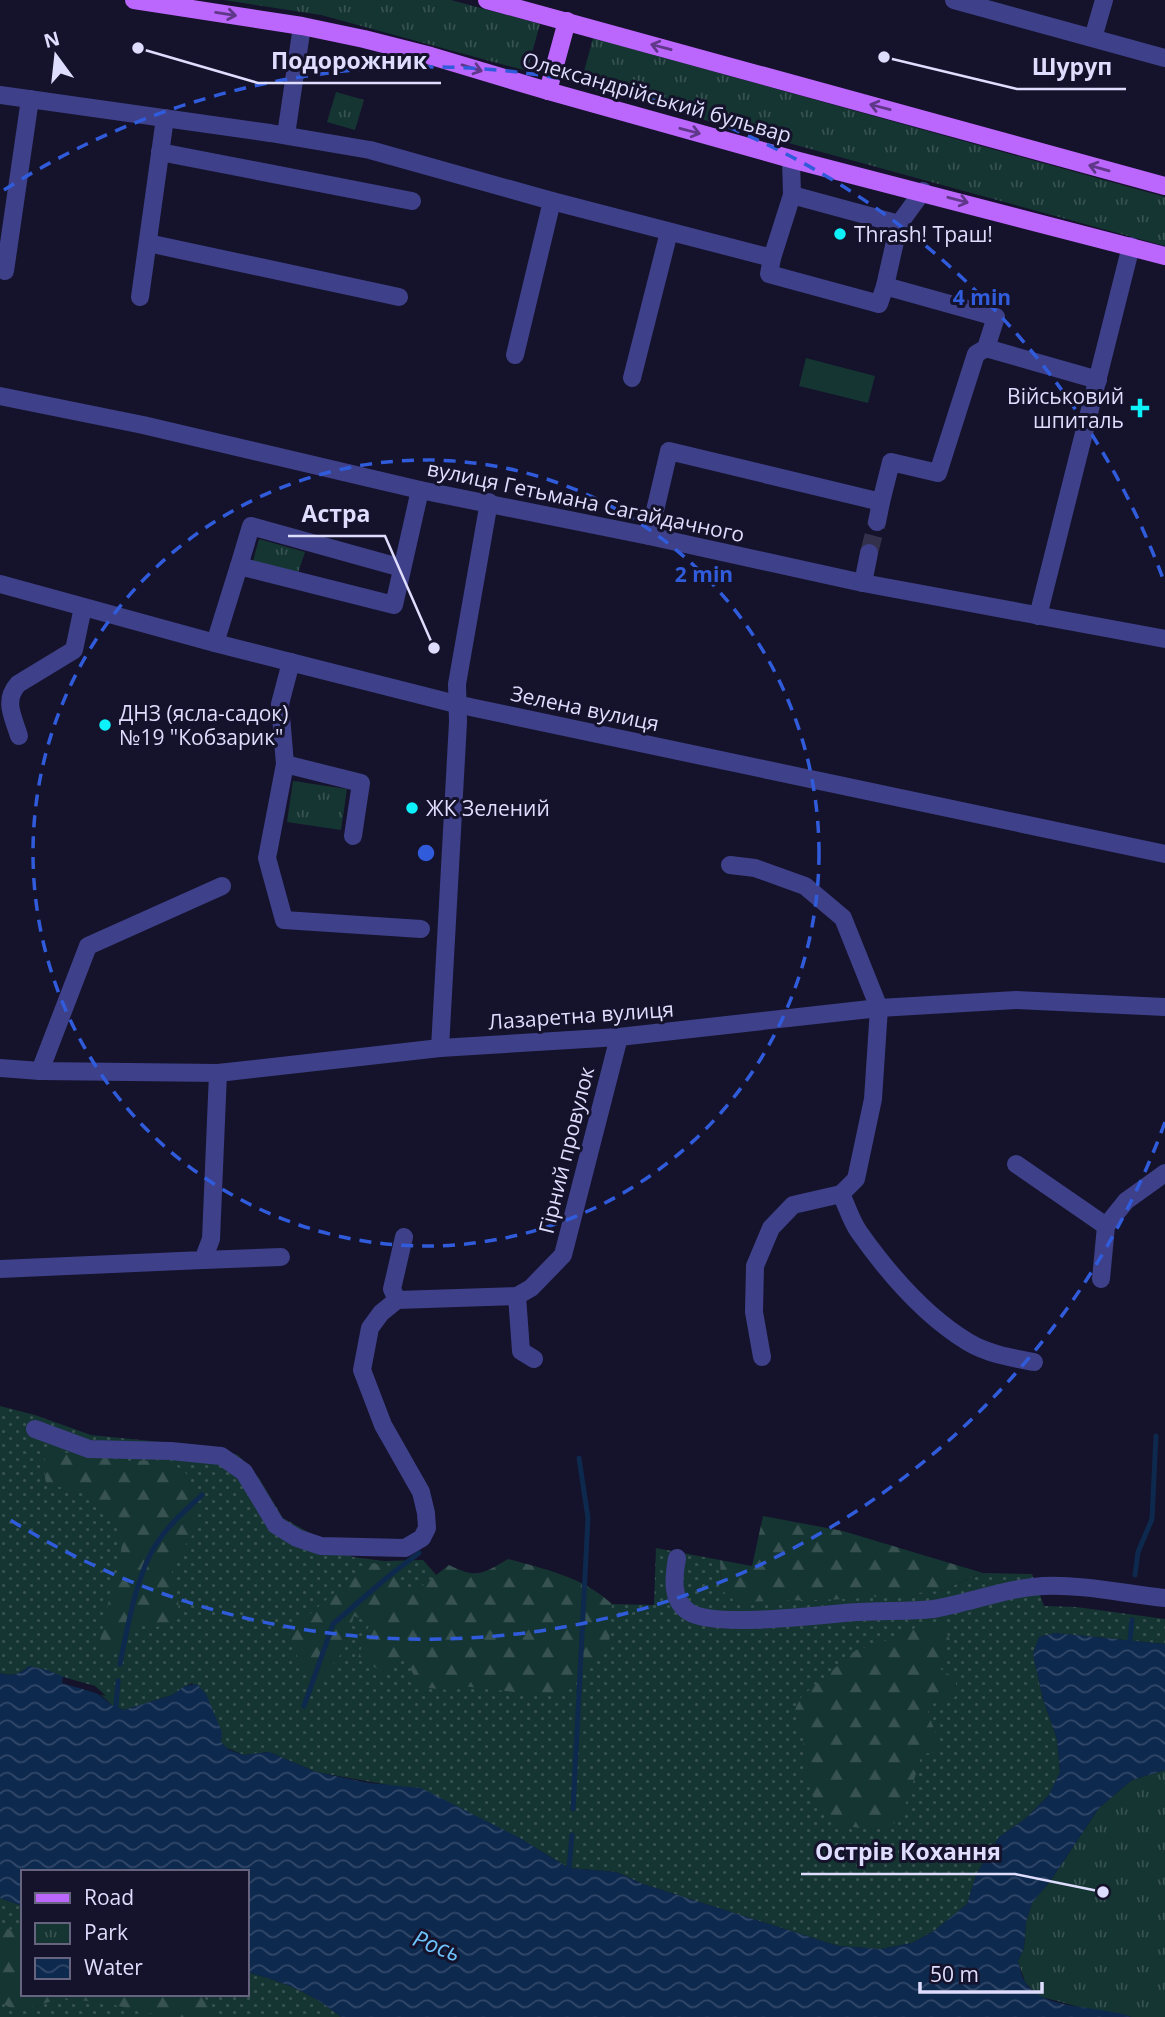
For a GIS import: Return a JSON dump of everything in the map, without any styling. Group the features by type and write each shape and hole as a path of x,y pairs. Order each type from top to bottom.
{"main road":[{"name":"Олександрійський бульвар","path":"134,0 302,26 430,56 792,159 1165,256"},
{"path":"487,0 1165,186"},
{"path":"548,91 567,21"}],"street":[{"path":"954,0 1165,58"},
{"path":"1093,38 1104,0"},
{"path":"286,135 302,26"},
{"path":"0,95 286,135 370,150 772,258"},
{"path":"5,271 30,99"},
{"path":"140,297 164,118"},
{"path":"160,152 412,201"},
{"path":"792,159 792,195 769,274 879,304 899,224 923,191"},
{"path":"792,195 899,224"},
{"path":"515,355 552,201"},
{"path":"632,377 669,232"},
{"path":"148,243 399,297"},
{"path":"1038,616 1132,246"},
{"path":"877,522 891,462 938,473 976,354 986,348 996,317 885,286"},
{"path":"986,348 1098,380"},
{"name":"вулиця Гетьмана Сагайдачного","path":"0,396 143,425 420,490 489,502 863,583 1165,639"},
{"path":"649,536 669,451 881,502"},
{"path":"239,566 394,605 420,490"},
{"path":"440,1048 458,722 457,684 489,502"},
{"path":"215,643 251,526 402,568"},
{"path":"863,583 869,553"},
{"name":"Зелена вулиця","path":"0,584 215,643 457,704 1165,854"},
{"path":"19,736 9,700 13,690 74,650 83,607"},
{"path":"291,662 280,704 285,764 267,858 285,920 421,929"},
{"path":"285,764 361,783 353,836"},
{"path":"730,865 755,868 806,886 843,918 879,1008 873,1099 856,1179 841,1194 793,1205 771,1228 755,1266 754,1312 762,1357"},
{"path":"40,1071 88,946 222,886"},
{"name":"Лазаретна вулиця","path":"0,1068 218,1073 440,1048 619,1037 879,1008 1016,1000 1165,1007"},
{"name":"Гірний провулок","path":"517,1296 531,1288 563,1255 619,1037"},
{"path":"202,1260 211,1239 218,1073"},
{"path":"1016,1164 1106,1226"},
{"path":"1101,1279 1106,1226 1126,1201 1165,1173"},
{"path":"841,1194 858,1230 893,1275 930,1313 969,1342 998,1355 1034,1362"},
{"path":"397,1300 392,1289 404,1237"},
{"path":"0,1269 281,1257"},
{"path":"35,1429 89,1449 171,1451 221,1456 244,1472 276,1525 297,1538 321,1546 405,1548 422,1538 427,1528 426,1513 421,1492 383,1425 362,1370 370,1328 381,1312 397,1300 517,1296 521,1351 534,1359"},
{"path":"677,1558 673,1583 678,1599 686,1610 698,1616 762,1619 860,1612 908,1612 1042,1586 1165,1598"}],"green space":[{"path":"224,0 451,0 540,24 527,71 321,15"},
{"path":"593,38 1165,197 1165,246 580,86"},
{"path":"336,92 364,100 355,130 327,122"},
{"path":"806,358 875,376 868,403 799,386"},
{"path":"259,539 305,552 298,573 253,561"},
{"path":"293,781 347,789 341,830 287,822"},
{"path":"0,1406 91,1435 210,1447 238,1455 259,1478 283,1518 353,1557 384,1561 423,1560 438,1577 612,1604 654,1605 656,1548 720,1560 721,1589 940,1591 983,1573 1032,1574 1044,1606 1076,1607 1165,1619 1165,1644 1055,1633 1039,1637 1033,1654 1043,1699 1057,1739 1060,1772 1049,1795 1025,1819 999,1837 976,1875 967,1904 934,1931 912,1943 881,1949 838,1946 643,1884 616,1872 569,1868 518,1837 388,1785 316,1772 269,1752 244,1755 224,1747 216,1719 192,1683 172,1695 124,1710 112,1705 100,1694 46,1670 29,1666 16,1674 0,1673"},
{"path":"52,1451 131,1461 168,1460 186,1473 194,1493 195,1532 181,1551 170,1577 178,1598 179,1618 164,1628 140,1623 117,1654 106,1655 99,1645 112,1586 120,1567 122,1539 111,1517 87,1491 46,1485 45,1455"},
{"path":"763,1516 843,1531 983,1573 940,1591 850,1599 738,1602 721,1589 720,1560 752,1566"},
{"path":"508,1559 576,1581 612,1604 609,1645 566,1689 548,1696 462,1686 449,1690 420,1687 405,1658 387,1674 358,1658 370,1622 354,1616 342,1653 320,1680 308,1674 288,1641 290,1631 369,1563 387,1566 409,1596 449,1565 466,1572 479,1573"},
{"path":"943,1625 950,1640 939,1668 956,1679 956,1696 943,1704 930,1703 928,1714 941,1745 937,1752 922,1754 908,1799 895,1823 872,1830 836,1824 818,1810 804,1774 803,1738 794,1712 801,1697 856,1650 920,1626"},
{"path":"1165,1770 1165,2017 1132,2017 1038,1996 1025,1982 1018,1961 1024,1948 1026,1922 1032,1903 1051,1880 1099,1808 1132,1780"},
{"path":"0,1898 21,1905 21,1996 248,1996 248,1972 297,1989 341,2017 0,2017"},
{"path":"0,1927 21,1932 21,1996 202,1996 209,2004 212,2017 166,2017 110,2004 64,1998 16,2011 0,2002"}],"water":[{"name":"Рось","path":"1055,1633 1165,1644 1165,1770 1132,1780 1099,1808 1051,1880 1032,1903 1026,1922 1024,1948 1018,1961 1025,1982 1034,1992 1046,1998 1132,2017 341,2017 297,1989 248,1972 248,1870 21,1870 21,1905 0,1898 0,1673 16,1674 29,1666 47,1670 89,1687 112,1705 124,1710 172,1695 185,1686 197,1684 206,1694 222,1732 221,1742 229,1750 244,1755 269,1752 316,1772 369,1783 421,1788 518,1837 569,1868 616,1872 643,1884 838,1946 881,1949 912,1943 934,1931 967,1904 976,1875 999,1837 1025,1819 1049,1795 1060,1772 1057,1739 1043,1699 1033,1654 1039,1637"}],"pier":[{"path":"63,1677 95,1686 106,1696 62,1683"}],"waterway":[{"path":"1135,1575 1138,1552 1152,1519 1156,1436"},
{"path":"573,1809 588,1518 579,1458"},
{"path":"120,1664 134,1601 150,1555 167,1530 202,1495"},
{"path":"304,1706 333,1624 419,1553"},
{"path":"1130,1640 1132,1620"},
{"path":"116,1706 118,1681"},
{"path":"569,1868 572,1835"}],"tunnel":[{"path":"869,553 877,522"}],"place":[{"name":"Подорожник","path":"138,48"},
{"name":"Шуруп","path":"884,57"},
{"name":"Thrash! Траш!","path":"840,234"},
{"name":"Військовий шпиталь","path":"1140,408"},
{"name":"Астра","path":"434,648"},
{"name":"ДНЗ (ясла-садок) №19 \"Кобзарик\"","path":"105,725"},
{"name":"ЖК Зелений","path":"412,808"},
{"name":"Острів Кохання","path":"1103,1892"}]}
